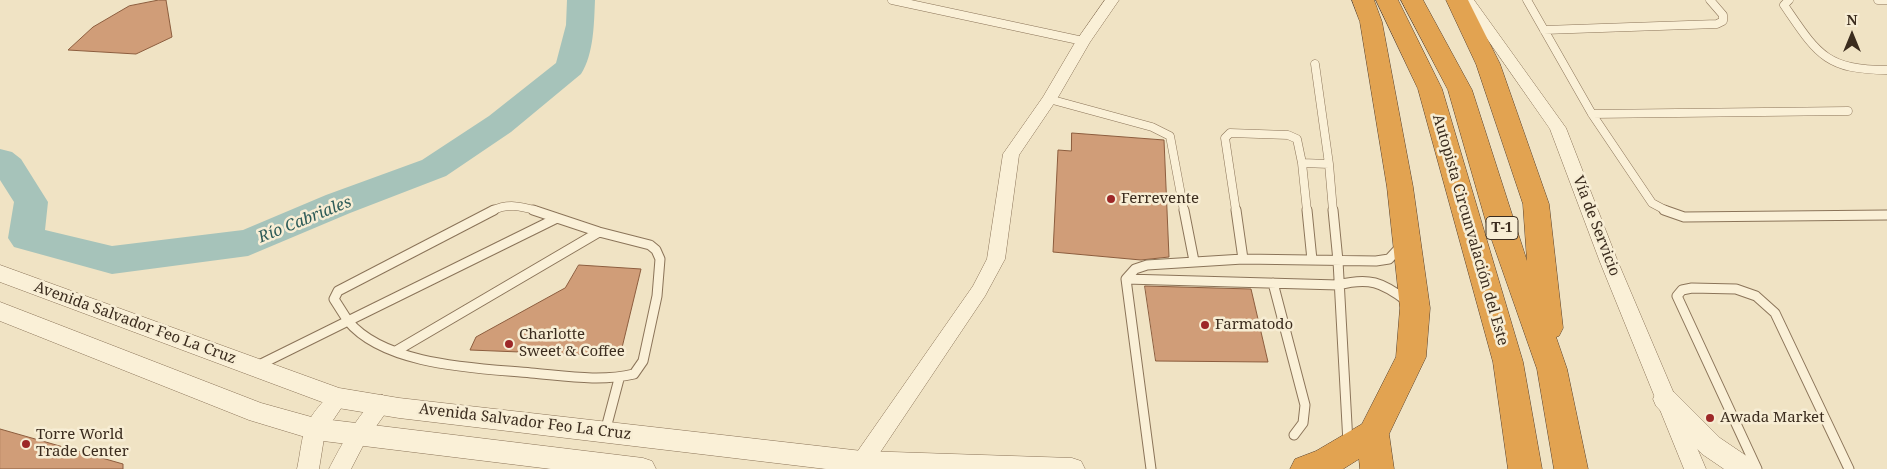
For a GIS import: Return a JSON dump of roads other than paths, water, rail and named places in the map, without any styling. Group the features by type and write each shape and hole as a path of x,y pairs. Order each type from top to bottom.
{"highway":[{"path":"1306,469 1328,461 1361,441 1411,358 1415,308 1407,239 1371,22 1363,0"},
{"name":"Autopista Circunvalación del Este","path":"1386,0 1430,89 1508,362 1524,464"},
{"name":"Autopista Circunvalación del Este","path":"1412,0 1460,90 1502,229 1552,369 1571,467"},
{"path":"1457,0 1488,64 1536,204 1552,369"},
{"path":"1361,441 1377,469"}],"street":[{"path":"862,462 979,291 996,259 1011,154 1049,99 1083,41 1112,0"},
{"name":"Vía de Servicio","path":"1467,0 1558,128 1609,262 1694,469"},
{"name":"Avenida Salvador Feo La Cruz","path":"0,273 338,398 862,462 1072,469"},
{"path":"0,310 258,413 315,429 358,436 644,469"},
{"path":"308,469 315,429 338,398"},
{"path":"1665,399 1711,446 1745,469"},
{"path":"340,469 358,436 382,404"}],"lane":[{"path":"892,0 1083,41"},
{"path":"1527,0 1592,114 1652,202 1668,212 1684,217 1887,215"},
{"path":"1544,30 1717,24 1723,21 1723,15 1710,0"},
{"path":"1789,0 1784,5 1813,47 1824,56 1854,68 1887,70"},
{"path":"1878,0 1887,0"},
{"path":"1315,64 1328,164 1338,261 1338,285 1361,441"},
{"path":"1049,99 1152,127 1170,136 1194,261"},
{"path":"1592,114 1848,111"},
{"path":"1243,259 1226,135 1230,133 1294,136 1297,139 1302,163 1312,260"},
{"path":"1302,163 1328,164"},
{"path":"502,206 521,206 557,218 599,232 650,245 656,250 660,259 657,296 643,361 634,374 619,379 481,368 430,361 396,351 367,339 349,323 334,299 338,291 502,206"},
{"path":"255,367 349,323 557,218"},
{"path":"396,351 599,232"},
{"path":"1151,469 1126,279 1135,269 1147,265 1243,259 1376,262 1389,259 1407,239"},
{"path":"1126,279 1338,285 1355,280 1372,280 1388,286 1415,308"},
{"path":"1273,283 1305,405 1303,423 1294,435"},
{"path":"1757,469 1677,296 1682,290 1692,288 1736,289 1756,296 1775,313 1849,469"},
{"path":"606,432 619,379"}],"waterway":[{"name":"Río Cabriales","path":"0,160 9,167 31,202 26,238 112,260 248,243 338,204 434,168 500,124 570,67 580,25 581,0"}],"place":[{"name":"Ferrevente","path":"1111,199"},
{"name":"Farmatodo","path":"1205,325"},
{"name":"Charlotte Sweet & Coffee","path":"509,344"},
{"name":"Awada Market","path":"1710,418"},
{"name":"Torre World Trade Center","path":"26,444"}]}
